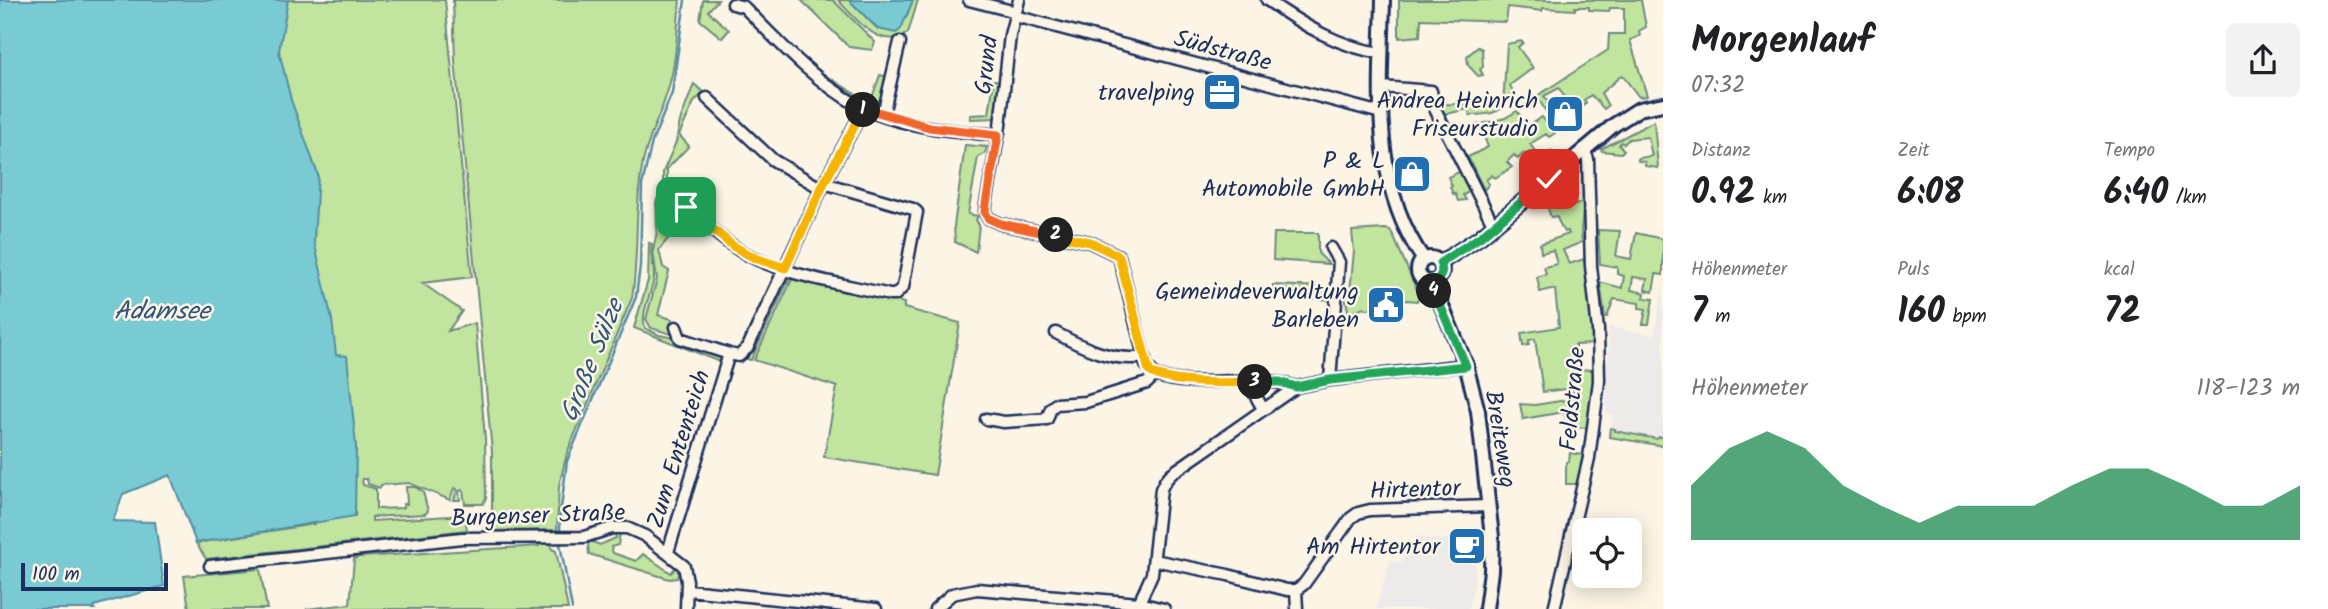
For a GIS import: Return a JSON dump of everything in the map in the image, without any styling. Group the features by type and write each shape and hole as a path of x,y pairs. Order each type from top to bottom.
{"street":[{"name":"Südstraße","path":"969,0 1381,113"},
{"name":"Grund","path":"1019,0 1008,46 998,135 985,212 988,218 1001,224 1090,242 1119,256 1144,357"},
{"path":"1267,0 1320,32 1365,50 1382,53"},
{"name":"Breiteweg","path":"1383,0 1382,150 1391,188 1410,237 1424,260 1418,266 1418,275 1424,281 1432,282 1466,366 1478,411 1492,557 1486,609"},
{"path":"733,4 744,7 816,77 864,108 929,127 998,135"},
{"path":"883,114 900,42"},
{"path":"1381,87 1431,91 1434,107 1494,226"},
{"path":"676,198 733,246 755,258 890,295 895,295 903,287 917,212 823,186 773,160 707,98"},
{"path":"1440,263 1494,226 1584,149 1631,113 1663,104"},
{"name":"Zum Ententeich","path":"668,552 729,354 739,356 748,347 823,186 864,108"},
{"name":"Feldstraße","path":"1555,609 1589,458 1600,366 1591,266 1588,159 1584,149"},
{"path":"1330,380 1339,262 1331,248"},
{"path":"1424,260 1432,258 1440,263"},
{"path":"1432,282 1441,275 1440,263"},
{"path":"676,327 680,338 729,354"},
{"path":"1056,333 1089,350 1126,359 1144,357 1149,371 1154,375 1205,381 1280,382 1296,387"},
{"path":"1139,603 1152,574 1158,508 1165,481 1296,387 1330,380 1466,366"},
{"path":"986,419 1032,422 1047,418 1056,404 1086,402 1147,383 1154,375"},
{"path":"1248,382 1264,410"},
{"name":"Hirtentor","path":"1296,590 1304,584 1358,513 1489,506"},
{"name":"Burgenser Straße","path":"210,566 462,537 588,537 612,528 627,528 645,536 684,566 688,590"},
{"path":"1154,561 1296,590 1297,609"},
{"path":"935,609 952,594 976,589 1118,606 1139,603 1164,609"},
{"path":"685,609 688,590 876,609"}],"shaded area":[{"path":"1663,285 1663,446 1609,436 1613,415 1606,413 1609,327 1654,335"},
{"path":"1417,536 1443,541 1475,539 1475,581 1469,609 1376,609 1390,560 1401,563 1403,553 1414,554"}],"green space":[{"path":"234,0 445,0 472,277 422,283 462,311 448,331 475,323 485,438 486,498 483,504 465,504 463,490 459,491 460,500 454,500 457,489 454,488 450,500 409,483 381,485 380,488 368,484 367,479 362,479 363,485 376,489 376,509 403,508 403,504 407,504 406,487 415,487 423,492 428,511 425,514 372,517 372,521 465,515 467,530 206,559 196,543 315,524"},
{"path":"453,0 680,0 672,76 642,168 632,298 567,453 559,486 557,530 487,531 492,511 492,452 455,60"},
{"path":"703,0 718,0 708,11 729,30 722,38 700,20"},
{"path":"801,0 833,0 875,42 872,50 849,47"},
{"path":"838,0 849,0 878,29 906,18 913,0 918,0 908,33 898,38 888,38 869,30"},
{"path":"1399,0 1641,0 1646,27 1639,31 1640,36 1630,40 1647,96 1639,97 1622,75 1601,93 1608,106 1604,109 1591,95 1578,110 1572,110 1559,88 1544,96 1550,106 1545,110 1537,96 1608,50 1609,34 1624,34 1624,8 1610,8 1609,11 1589,10 1589,7 1575,7 1575,10 1543,8 1542,11 1508,7 1506,22 1421,19 1420,36 1399,38"},
{"path":"1521,41 1523,43 1518,47 1533,68 1510,85 1513,92 1501,109 1485,114 1470,115 1468,109 1442,115 1438,104 1503,105 1507,44"},
{"path":"1478,47 1482,49 1483,67 1480,69 1483,75 1478,76 1468,65 1467,56"},
{"path":"880,75 888,77 882,99 873,105 863,102 829,81 830,78 870,103"},
{"path":"994,80 1001,81 997,118 970,119 971,115 989,114"},
{"path":"694,84 704,92 694,102 679,135 689,146 667,169 667,182 672,186 670,189 663,182 663,172 676,142 680,121"},
{"path":"1517,111 1527,126 1542,117 1555,133 1549,137 1546,134 1530,144 1541,159 1551,151 1557,159 1545,169 1538,161 1534,165 1524,153 1518,159 1514,155 1507,162 1512,167 1495,178 1492,175 1486,180 1489,184 1484,190 1468,157 1488,147 1484,137 1489,134 1486,128 1478,125 1505,118"},
{"path":"1654,121 1658,168 1645,166 1645,162 1638,161 1638,158 1652,156 1648,137 1629,139 1624,144 1621,142 1619,145 1624,150 1621,153 1602,151 1601,149"},
{"path":"965,145 987,147 985,153 978,157 968,214 978,216 976,252 955,242 954,226"},
{"path":"1461,171 1471,191 1463,195 1466,200 1458,201 1448,177"},
{"path":"663,186 669,191 658,203 658,208 663,212 658,219 672,229 679,225 659,250 663,267 669,271 658,315 672,319 671,334 651,328 646,319 657,279 653,251 657,231 656,202"},
{"path":"1553,190 1561,205 1568,202 1571,207 1584,201 1582,242 1563,250 1569,264 1584,259 1596,344 1575,345 1575,369 1595,370 1589,428 1573,427 1573,416 1565,417 1564,412 1523,419 1520,404 1535,405 1573,399 1573,388 1543,392 1535,339 1529,340 1529,345 1523,346 1521,333 1559,327 1555,290 1540,292 1537,277 1546,274 1544,267 1557,264 1553,250 1541,253 1540,244 1569,234 1568,231 1564,232 1556,216 1551,217 1544,197"},
{"path":"1390,230 1393,235 1419,295 1417,301 1385,304 1382,308 1363,307 1349,314 1344,293 1350,292 1354,251 1352,231"},
{"path":"1598,230 1620,231 1616,256 1631,259 1636,233 1663,239 1663,275 1656,274 1653,292 1645,290 1647,279 1633,277 1631,290 1645,293 1644,298 1653,299 1649,324 1643,324 1646,309 1639,308 1639,303 1614,299 1605,317 1600,282 1622,288 1624,276 1617,274 1617,267 1600,264"},
{"path":"1274,233 1318,233 1318,253 1329,264 1273,260"},
{"path":"649,243 652,244 654,278 645,309 645,328 723,356 723,363 634,328 648,280"},
{"path":"791,275 751,360 747,359 783,281"},
{"path":"794,275 904,303 904,308 960,323 935,475 824,457 837,387 754,360"},
{"path":"1273,285 1322,287 1322,292 1331,294 1331,300 1318,299 1318,290 1312,290 1314,299 1296,299 1294,296 1301,296 1302,290 1273,290"},
{"path":"1610,428 1657,439 1663,437 1663,447 1609,437"},
{"path":"1570,453 1583,455 1577,484 1566,484 1566,462 1569,462"},
{"path":"617,531 620,533 618,545 611,547 613,553 636,561 643,554 671,573 676,567 679,571 677,578 669,579 589,554 590,541 600,545 616,538"},
{"path":"542,543 551,544 556,551 568,609 306,609 350,604 354,559 359,557 539,546"},
{"path":"260,569 267,609 189,609 184,576"}],"water":[{"name":"Adamsee","path":"0,0 288,0 279,51 291,100 318,175 314,241 332,320 336,355 347,356 356,446 355,516 196,543 170,475 123,494 113,521 155,522 164,586 94,606 95,609 0,609"},
{"path":"849,0 913,0 901,29 896,33 878,29"}],"waterway":[{"name":"Große Sülze","path":"572,609 560,544 560,516 567,461 636,297 640,266 642,185 652,142 672,93 685,0"}],"place":[{"name":"travelping","path":"1222,92"},
{"name":"Andrea Heinrich Friseurstudio","path":"1565,114"},
{"name":"P & L Automobile GmbH","path":"1412,174"},
{"name":"Gemeindeverwaltung Barleben","path":"1386,305"},
{"name":"Am Hirtentor","path":"1467,546"}],"route":[{"path":"686,207 733,246 755,258 785,268 824,183 864,108 929,127 998,135 985,212 988,218 1001,224 1090,242 1119,256 1149,371 1162,377 1215,382 1280,382 1296,387 1330,380 1466,366 1434,291 1432,282 1441,275 1440,263 1480,237 1549,179"}]}
